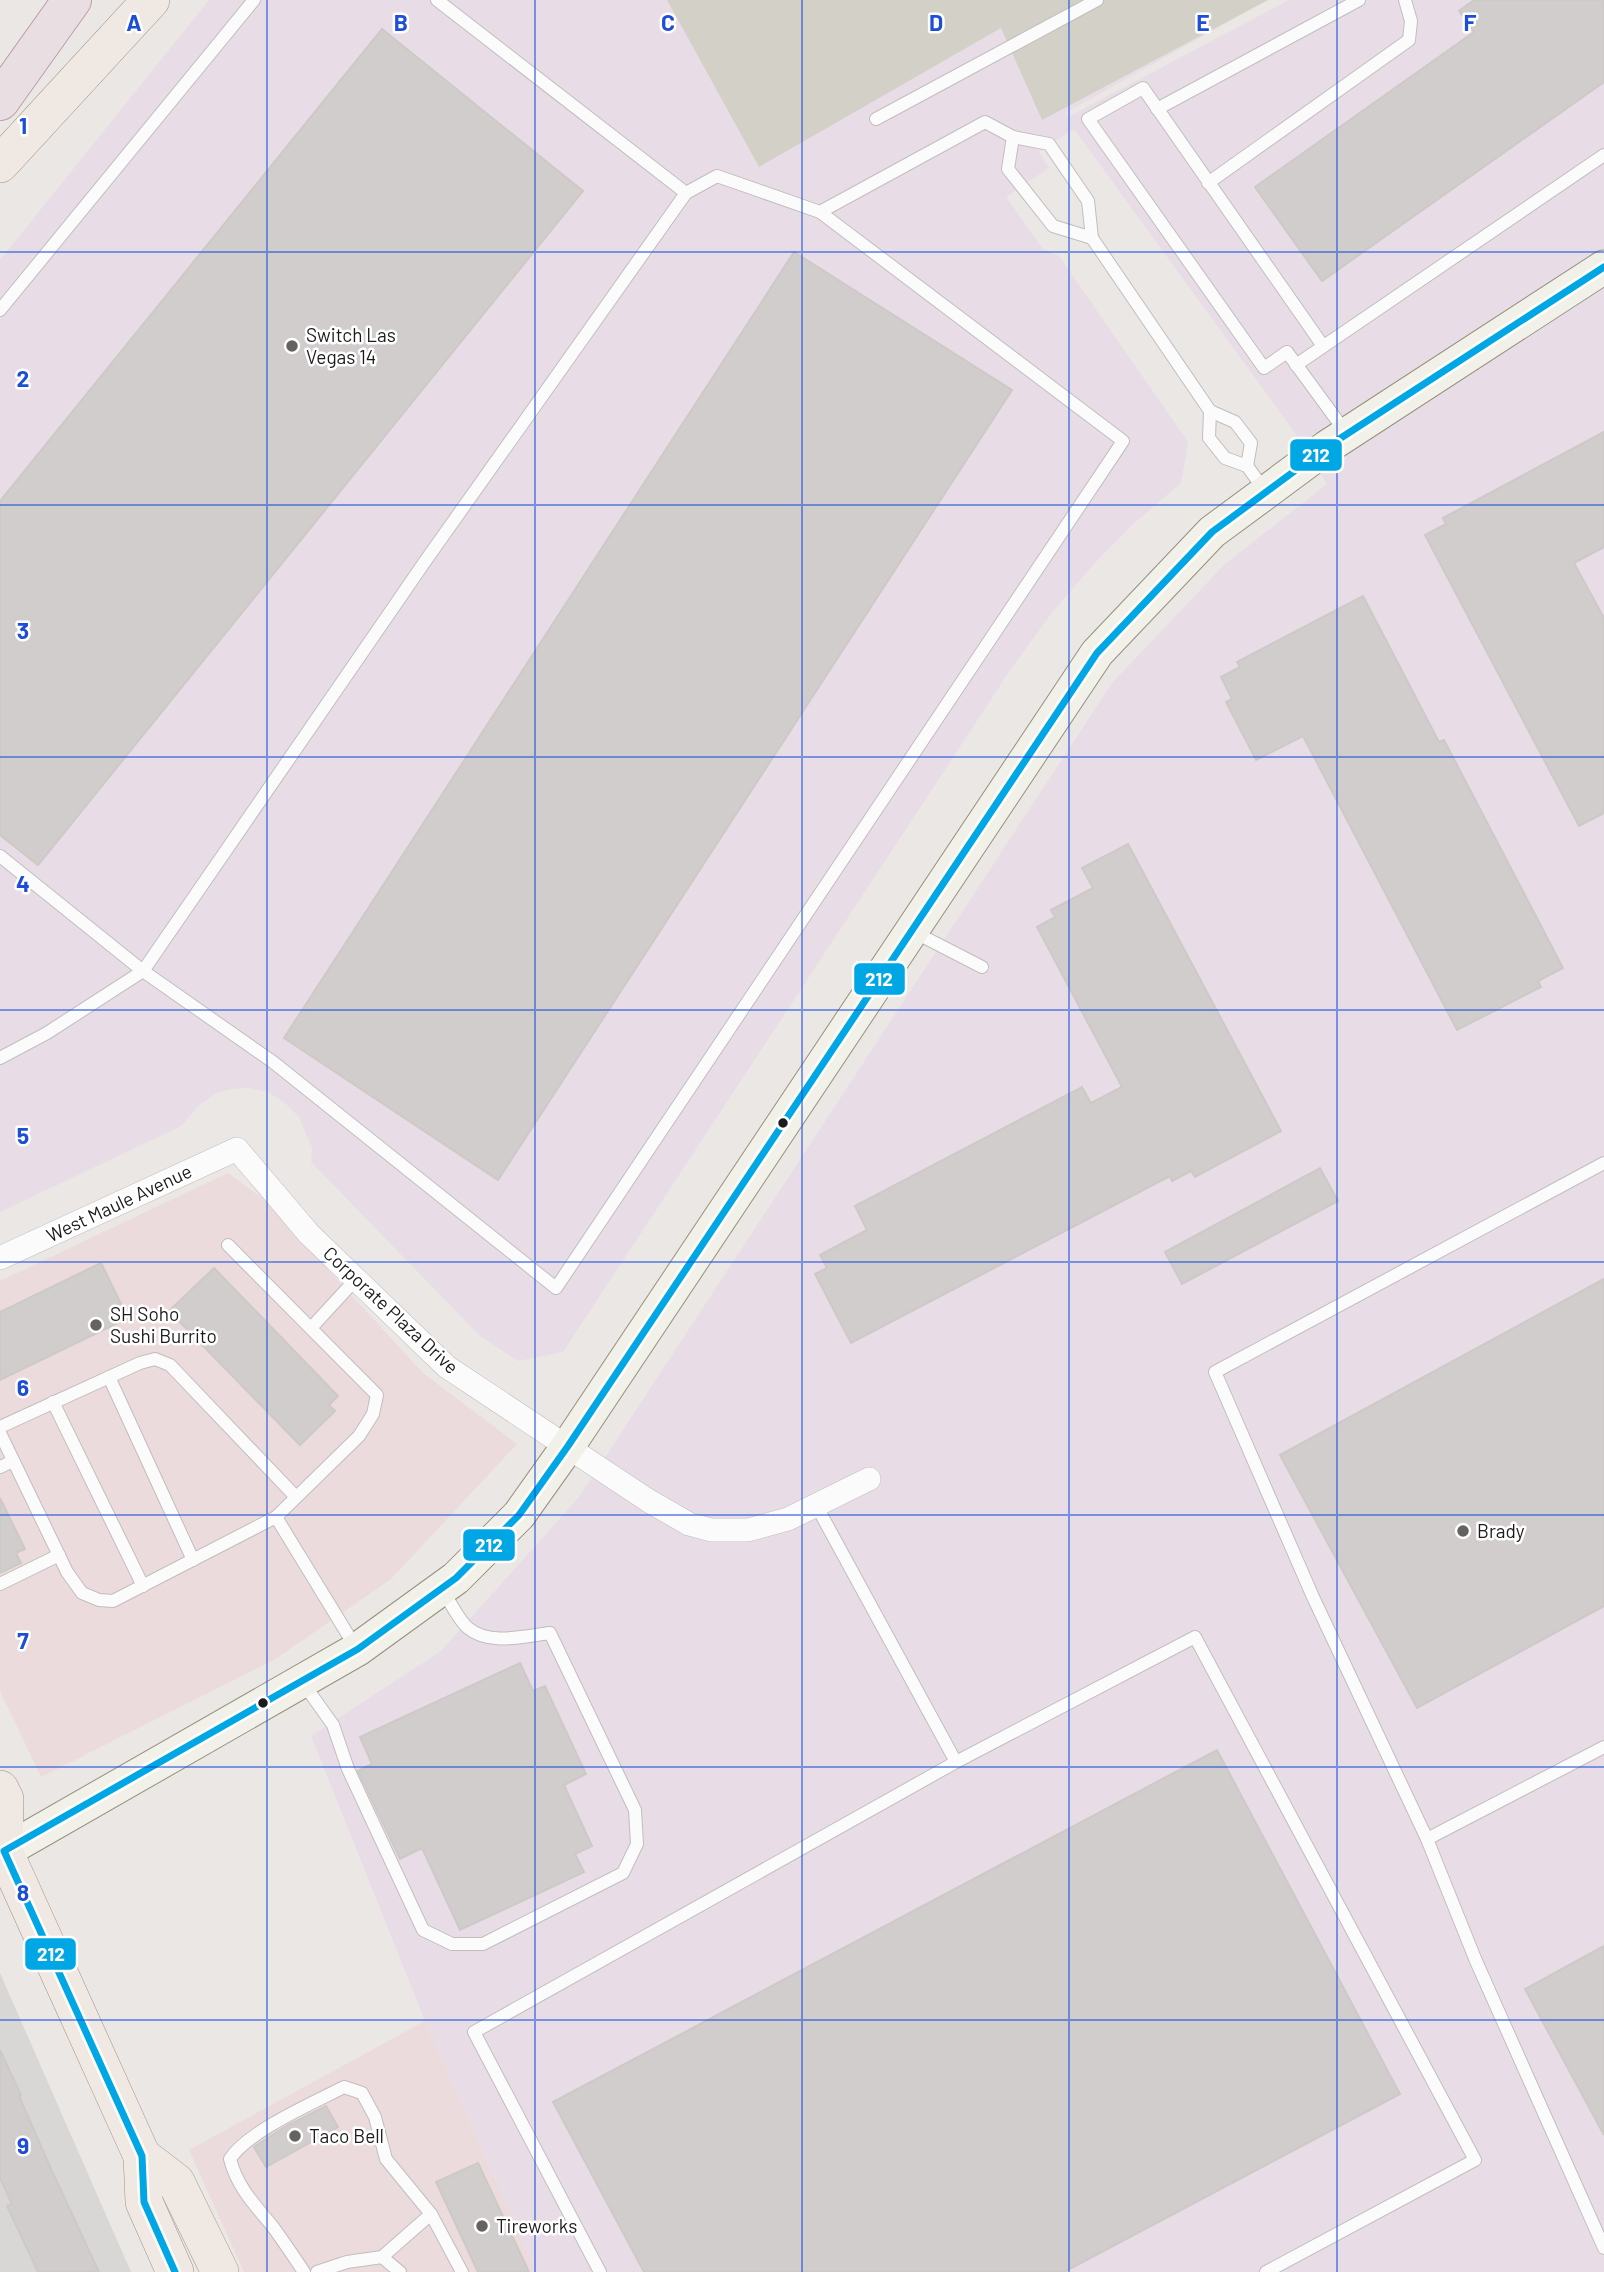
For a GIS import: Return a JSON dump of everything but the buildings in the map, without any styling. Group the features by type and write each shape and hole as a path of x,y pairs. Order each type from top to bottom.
{"highway":[{"path":"0,101 72,0"}],"main road":[{"path":"0,164 151,0"},
{"path":"1,1851 303,1683 358,1649 456,1578 519,1515 568,1447 1097,653 1212,532 1347,434 1604,267"},
{"path":"0,1789 5,1799 1,1851 142,2156 144,2202 174,2272"},
{"path":"142,2156 176,2182 220,2272"}],"street":[{"name":"Corporate Plaza Drive","path":"237,1149 309,1234 447,1367 689,1524 711,1530 748,1530 788,1519 869,1479"},
{"name":"West Maule Avenue","path":"0,1258 237,1149"}],"lane":[{"path":"0,310 254,0"},
{"path":"437,0 686,193"},
{"path":"876,119 1097,0"},
{"path":"1157,108 1359,0"},
{"path":"1208,183 1409,40 1411,21 1405,0"},
{"path":"1322,346 1143,88 1088,119 1264,368 1287,352 1347,434"},
{"path":"820,212 985,122 1013,137 1049,144 1088,201 1092,238 1210,411 1235,422 1251,443 1247,466"},
{"path":"1013,137 1008,169 1053,226 1092,238"},
{"path":"1296,365 1604,155"},
{"path":"0,856 143,971 273,1062 556,1288 1123,441 820,212 718,176 686,193 426,560 143,971 47,1033 0,1058"},
{"path":"1210,411 1209,438 1225,458 1247,466 1266,493"},
{"path":"912,931 982,967"},
{"path":"1603,1167 1214,1372 1313,1597 1427,1839 1476,1961 1604,2248"},
{"path":"0,1433 59,1555 82,1594 99,1600 113,1601 276,1517 359,1436 373,1413 377,1395 228,1245"},
{"path":"311,1328 356,1279"},
{"path":"0,1427 108,1377 155,1359 170,1365 296,1497"},
{"path":"108,1377 193,1560"},
{"path":"53,1402 143,1586"},
{"path":"0,1467 13,1461"},
{"path":"816,1505 956,1762"},
{"path":"276,1517 358,1649"},
{"path":"0,1584 59,1555"},
{"path":"303,1683 333,1725 348,1769 423,1930 452,1944 483,1944 622,1873 638,1844 635,1810 550,1633 508,1638 482,1636 467,1627 442,1588"},
{"path":"600,2272 474,2032 956,1762 1195,1637 1475,2160 1266,2272"},
{"path":"1427,1839 1604,1747"},
{"path":"304,2272 246,2196 230,2159 237,2147 344,2087 362,2093 375,2118 386,2159 431,2214 462,2272"},
{"path":"317,2272 346,2262 382,2257 431,2214"},
{"path":"382,2257 400,2272"}],"shaded area":[{"path":"209,0 1268,0 1065,113 1068,117 1289,0 1604,0 1604,2272 537,2272 425,2021 311,1736 441,1651 579,1497 1112,683 1224,565 1327,484 1290,426 1074,129 1039,152 1049,168 1006,197 1043,249 1059,256 1188,442 1181,483 1132,525 1092,566 1051,614 1013,666 563,1352 518,1361 480,1336 311,1162 312,1148 299,1117 285,1103 268,1092 248,1088 230,1089 215,1094 198,1106 182,1125 175,1129 0,1212 0,260"},
{"path":"667,0 1268,0 1042,120 1001,28 759,167"},
{"path":"228,1173 263,1199 423,1373 517,1444 391,1579 274,1660 41,1777 0,1691 0,1281"},
{"path":"0,1973 131,2272 0,2272"},
{"path":"425,2021 537,2272 244,2272 189,2150"}],"transit line":[{"name":"212","path":"175,2272 144,2202 142,2156 4,1851 358,1649 456,1578 519,1515 568,1446 1097,653 1212,532 1327,447 1604,267"}],"place":[{"name":"Switch Las Vegas 14","path":"292,346"},
{"name":"SH Soho Sushi Burrito","path":"96,1325"},
{"name":"Brady","path":"1463,1531"},
{"name":"Taco Bell","path":"295,2136"},
{"name":"Tireworks","path":"482,2226"}]}
